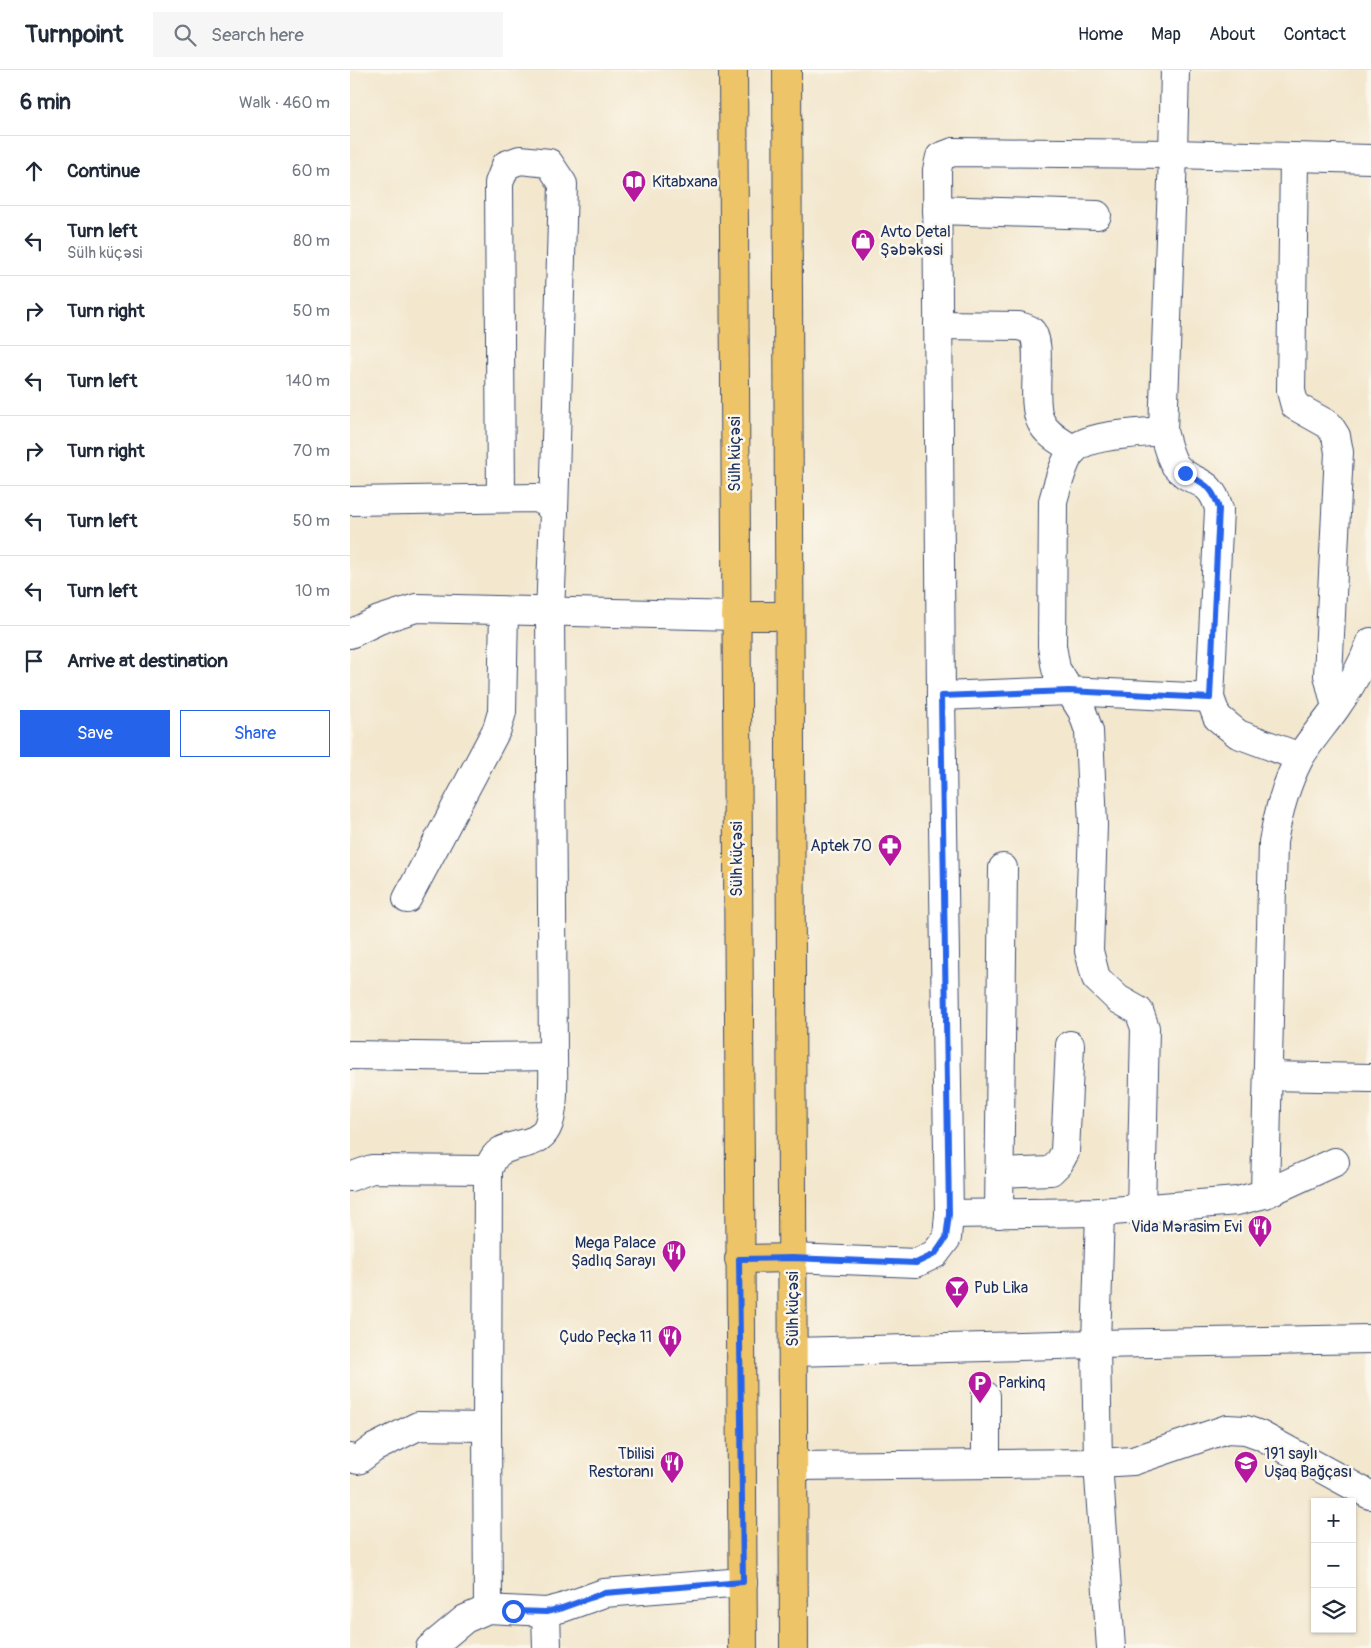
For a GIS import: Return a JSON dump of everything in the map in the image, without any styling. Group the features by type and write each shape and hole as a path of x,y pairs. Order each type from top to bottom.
{"main road":[{"name":"Sülh küçəsi","path":"734,70 739,1259 743,1648"},
{"name":"Sülh küçəsi","path":"787,70 794,1648"},
{"path":"736,616 790,616"},
{"path":"739,1259 792,1258"}],"lane":[{"path":"1175,70 1163,431 1176,465 1185,473 1205,484 1216,495 1219,509 1210,698 1217,718 1238,734 1300,757"},
{"path":"792,1258 916,1263 935,1254 946,1238 949,1214 941,696 937,210 937,170 940,157 953,152 1173,154 1371,160"},
{"path":"1294,158 1291,390 1295,406 1329,425 1336,436 1339,452 1328,675 1336,707"},
{"path":"488,1609 488,1170 494,1157 501,1151 539,1139 547,1128 551,1117 553,1056 550,613 563,184 549,163 520,160 506,165 499,183 501,498"},
{"path":"937,210 1097,215"},
{"path":"938,325 1019,326 1031,331 1036,340 1036,407 1040,422 1047,431 1074,450"},
{"path":"1141,1210 1145,1028 1139,1011 1118,999 1096,978 1089,951 1093,825 1089,731 1082,711 1056,669 1052,646 1053,501 1059,479 1074,450 1096,438 1163,431"},
{"path":"350,501 536,498 547,503 554,513"},
{"path":"350,634 378,620 416,608 550,613 736,616"},
{"path":"407,899 497,729 502,712 504,611"},
{"path":"1265,1194 1273,842 1279,810 1287,784 1300,757 1368,659"},
{"path":"941,696 1069,691 1210,698"},
{"path":"999,1214 1003,868"},
{"path":"999,1173 1051,1171 1059,1163 1065,1152 1070,1046"},
{"path":"350,1055 553,1056"},
{"path":"1268,1076 1371,1078"},
{"path":"949,1214 1100,1212 1237,1201 1265,1194 1335,1162"},
{"path":"350,1177 372,1168 488,1170"},
{"path":"1100,1212 1096,1344 1098,1463 1111,1648"},
{"path":"793,1352 1371,1339"},
{"path":"986,1396 986,1464"},
{"path":"350,1458 358,1460 374,1448 418,1426 487,1427"},
{"path":"793,1466 1133,1461 1227,1429 1246,1430 1260,1435 1370,1496"},
{"path":"430,1648 465,1619 488,1609 546,1612 604,1593 743,1582"},
{"path":"546,1612 547,1648"}],"place":[{"name":"Kitabxana","path":"634,203"},
{"name":"Avto Detal Şəbəkəsi","path":"863,262"},
{"name":"Aptek 70","path":"890,867"},
{"name":"Vida Mərasim Evi","path":"1260,1248"},
{"name":"Mega Palace Şadlıq Sarayı","path":"674,1273"},
{"name":"Pub Lika","path":"957,1309"},
{"name":"Çudo Peçka 11","path":"670,1358"},
{"name":"Parkinq","path":"980,1404"},
{"name":"Tbilisi Restoranı","path":"672,1484"},
{"name":"191 saylı Uşaq Bağçası","path":"1246,1484"}],"route":[{"path":"513,1611 546,1612 604,1593 743,1582 739,1259 792,1258 916,1263 935,1254 946,1238 949,1214 941,696 1069,691 1210,698 1219,509 1216,495 1205,484 1185,473"}]}
